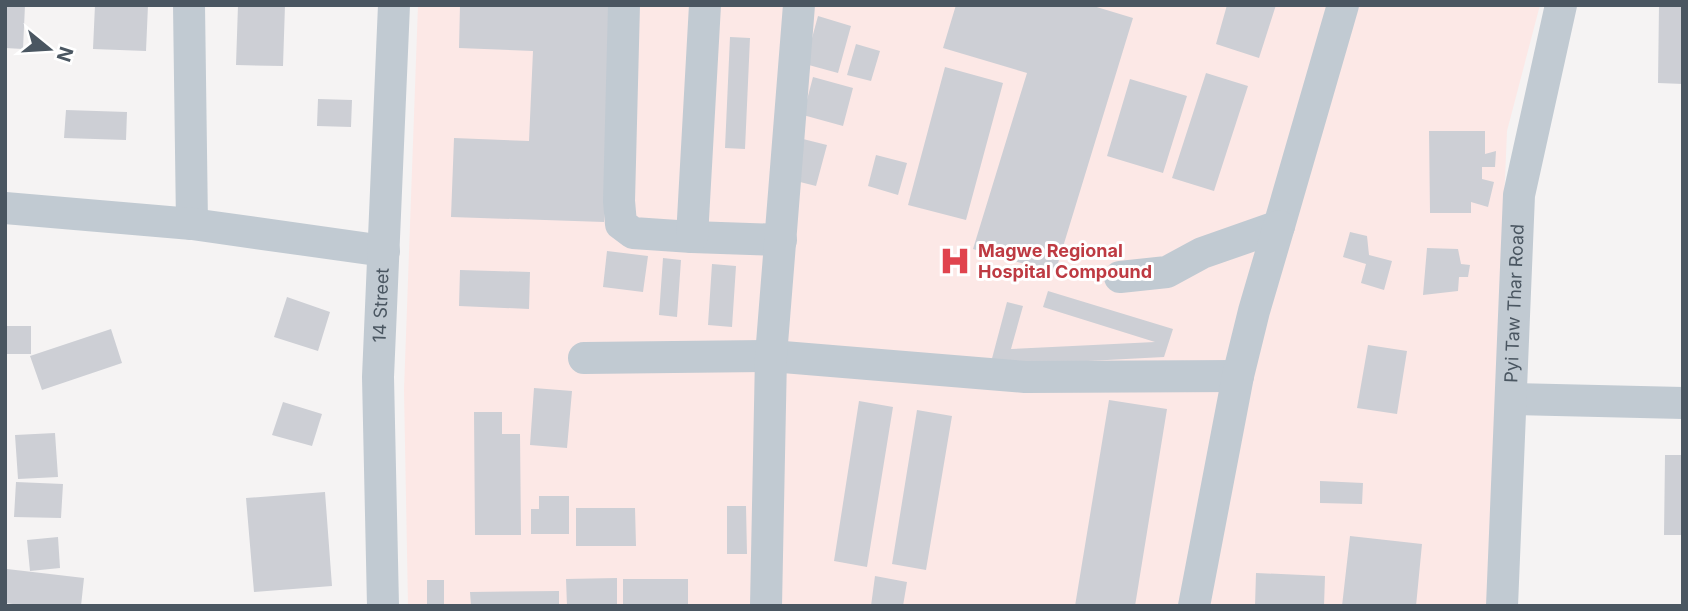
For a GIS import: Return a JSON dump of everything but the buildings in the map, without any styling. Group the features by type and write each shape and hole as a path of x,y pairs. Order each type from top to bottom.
{"street":[{"path":"189,5 192,224"},
{"name":"14 Street","path":"383,606 378,377 394,5"},
{"path":"624,5 619,201 621,224 633,233 780,240"},
{"path":"692,237 705,5"},
{"path":"766,606 772,356 799,5"},
{"path":"1194,606 1238,376 1254,311 1343,5"},
{"name":"Pyi Taw Thar Road","path":"1502,606 1519,195 1561,5"},
{"path":"5,208 192,224 384,251"},
{"path":"1120,277 1167,272 1202,253 1279,226"},
{"path":"584,358 772,356 1025,377 1238,376"},
{"path":"1511,399 1683,404"}],"shaded area":[{"name":"Magwe Regional Hospital Compound","path":"418,5 1540,5 1507,131 1487,606 408,606 404,390"}],"place":[{"name":"Magwe Regional Hospital Compound","path":"955,261"}]}
